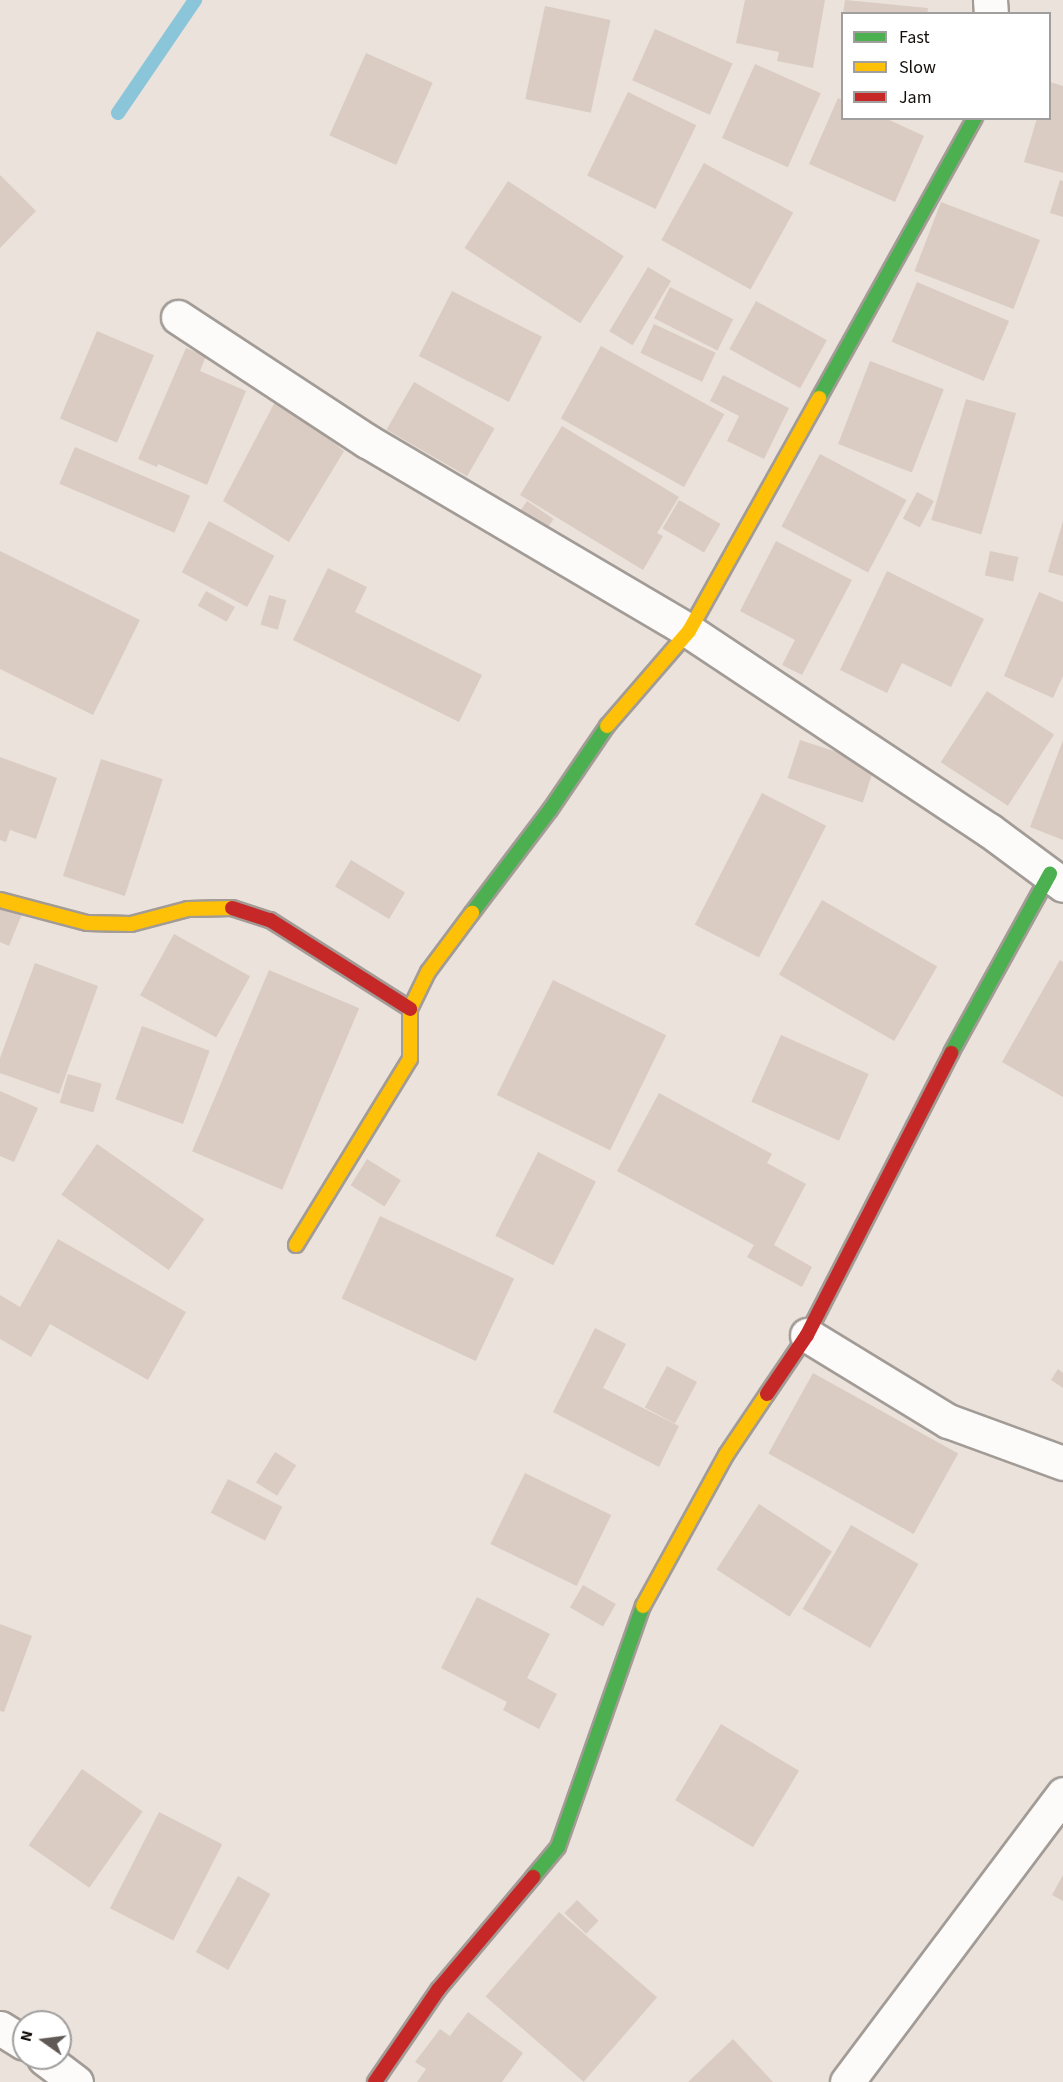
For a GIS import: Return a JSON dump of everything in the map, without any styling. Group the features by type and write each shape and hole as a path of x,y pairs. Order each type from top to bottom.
{"street":[{"path":"296,1245 410,1059 410,1010 428,972 550,810 611,721 689,631 974,120"},
{"path":"178,317 367,441 689,631 979,824 1056,880 973,1009 807,1335 726,1455 639,1613 558,1847 438,1990 375,2082"},
{"path":"0,900 87,923 131,924 188,909 230,908 270,920 410,1010"},
{"path":"807,1335 948,1422 1063,1463"},
{"path":"847,2082 1063,1794"},
{"path":"60,2070 76,2082"}],"building":[{"path":"745,0 825,0 813,68 777,61 779,52 736,43"},
{"path":"845,0 928,8 927,12 843,12"},
{"path":"545,6 611,20 591,113 525,99"},
{"path":"655,29 733,64 710,115 632,80"},
{"path":"366,53 433,83 396,165 329,135"},
{"path":"755,64 821,93 788,167 722,138"},
{"path":"1051,82 1063,86 1063,173 1024,162 1036,120 1051,120"},
{"path":"628,92 696,125 656,209 587,176"},
{"path":"838,98 841,100 841,120 889,120 924,136 895,202 809,164"},
{"path":"704,163 793,212 751,289 661,240"},
{"path":"0,175 36,211 0,248"},
{"path":"1060,180 1063,181 1063,217 1050,213"},
{"path":"508,181 624,256 580,323 464,248"},
{"path":"941,202 1040,240 1013,309 914,271"},
{"path":"648,267 671,281 633,345 609,331"},
{"path":"917,282 1009,321 984,381 892,342"},
{"path":"670,287 733,319 717,350 654,318"},
{"path":"452,291 542,337 509,402 419,356"},
{"path":"756,301 827,340 800,388 729,349"},
{"path":"654,324 716,353 702,382 640,353"},
{"path":"97,331 154,355 117,443 60,418"},
{"path":"601,346 724,414 684,487 561,419"},
{"path":"186,348 206,356 200,371 246,391 207,485 158,464 157,467 138,459"},
{"path":"870,361 944,389 912,472 838,444"},
{"path":"723,375 789,408 764,459 727,441 739,416 710,401"},
{"path":"414,382 495,428 467,476 386,430"},
{"path":"277,398 344,451 289,542 223,501"},
{"path":"966,399 1016,413 981,534 931,520"},
{"path":"562,426 679,497 657,533 663,536 643,570 520,495"},
{"path":"75,447 190,496 174,533 59,484"},
{"path":"820,454 907,500 868,572 782,526"},
{"path":"917,492 934,501 920,527 903,518"},
{"path":"679,500 721,524 704,553 662,529"},
{"path":"527,501 554,519 540,539 514,521"},
{"path":"209,521 274,556 247,607 182,572"},
{"path":"1063,521 1063,576 1048,572"},
{"path":"776,541 852,580 802,675 782,665 795,640 740,611"},
{"path":"0,551 140,620 93,715 0,669"},
{"path":"990,551 1018,557 1013,581 985,575"},
{"path":"328,568 367,587 355,612 482,675 459,722 293,640"},
{"path":"887,571 984,619 951,687 902,663 887,693 840,670"},
{"path":"206,591 235,607 227,622 198,606"},
{"path":"1039,592 1063,602 1063,676 1053,698 1004,676"},
{"path":"269,595 286,600 278,630 260,625"},
{"path":"987,691 1054,735 1008,806 941,762"},
{"path":"800,740 875,764 863,802 788,778"},
{"path":"1063,740 1063,840 1030,827"},
{"path":"0,757 57,778 36,839 10,830 6,842 0,840"},
{"path":"101,759 163,779 125,896 63,876"},
{"path":"762,793 826,826 759,958 695,925"},
{"path":"351,860 405,892 389,919 335,887"},
{"path":"822,900 937,966 894,1041 779,974"},
{"path":"0,905 22,914 9,946 0,942"},
{"path":"174,934 250,976 216,1037 140,995"},
{"path":"1060,960 1063,962 1063,1097 1002,1062"},
{"path":"35,963 98,986 59,1094 0,1073 0,1058"},
{"path":"269,970 359,1008 282,1190 192,1151"},
{"path":"553,980 666,1035 610,1150 497,1095"},
{"path":"142,1026 210,1051 183,1124 115,1099"},
{"path":"781,1035 869,1074 839,1141 751,1102"},
{"path":"68,1074 102,1084 93,1112 60,1103"},
{"path":"0,1091 38,1108 14,1162 0,1156"},
{"path":"659,1093 772,1154 767,1163 806,1184 774,1245 812,1267 802,1287 747,1257 754,1245 617,1171"},
{"path":"97,1144 204,1219 169,1270 61,1195"},
{"path":"538,1152 596,1182 553,1265 495,1236"},
{"path":"367,1159 401,1180 384,1206 351,1185"},
{"path":"380,1216 514,1279 476,1361 342,1298"},
{"path":"58,1239 186,1312 148,1380 50,1324 31,1357 0,1339 0,1295 20,1307"},
{"path":"595,1328 626,1344 603,1388 679,1426 659,1467 553,1412"},
{"path":"667,1366 697,1382 675,1423 645,1407"},
{"path":"1058,1369 1063,1373 1063,1388 1051,1380"},
{"path":"813,1373 958,1453 914,1534 768,1453"},
{"path":"275,1452 296,1465 277,1496 256,1483"},
{"path":"525,1473 611,1515 577,1586 490,1544"},
{"path":"228,1479 282,1507 265,1541 211,1513"},
{"path":"759,1504 832,1551 789,1617 717,1569"},
{"path":"851,1525 919,1564 870,1648 802,1609"},
{"path":"583,1585 616,1604 603,1627 570,1608"},
{"path":"477,1597 550,1634 527,1678 557,1694 539,1729 503,1710 507,1702 441,1668"},
{"path":"0,1624 32,1636 4,1712 0,1711"},
{"path":"721,1724 799,1771 753,1847 675,1800"},
{"path":"82,1769 143,1811 89,1888 29,1845"},
{"path":"159,1812 222,1844 173,1940 110,1908"},
{"path":"1063,1875 1063,1901 1052,1895"},
{"path":"238,1876 270,1894 228,1970 196,1952"},
{"path":"577,1900 599,1921 586,1934 564,1913"},
{"path":"559,1912 657,1997 584,2082 486,1997"},
{"path":"468,2012 523,2053 502,2082 417,2082 426,2069 415,2062 440,2029 450,2036"},
{"path":"733,2039 773,2082 688,2082"}],"waterway":[{"path":"118,113 195,0"}],"traffic: fast":[{"path":"819,398 974,120"},
{"path":"472,913 550,810 607,726"},
{"path":"951,1053 1050,874"},
{"path":"533,1877 558,1847 643,1606"}],"traffic: slow":[{"path":"607,726 689,631 819,398"},
{"path":"0,900 87,923 131,924 188,909 232,908"},
{"path":"296,1245 410,1059 410,1009 428,972 472,913"},
{"path":"643,1606 726,1455 767,1394"}],"traffic: jam":[{"path":"232,908 270,920 410,1009"},
{"path":"767,1394 807,1335 951,1053"},
{"path":"375,2082 438,1990 533,1877"}]}
